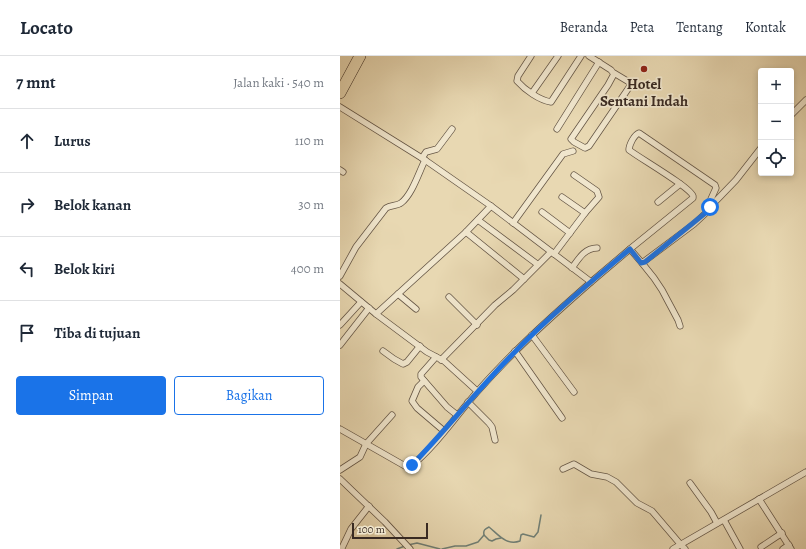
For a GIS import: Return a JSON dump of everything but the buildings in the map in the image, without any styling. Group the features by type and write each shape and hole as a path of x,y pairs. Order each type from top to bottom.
{"highway":[{"path":"340,78 352,56"},
{"path":"340,93 360,56"}],"street":[{"path":"531,56 518,76 517,81 532,93 546,101 551,102 581,56"},
{"path":"532,93 558,56"},
{"path":"589,56 629,82 630,86 589,146 585,148 571,139 608,85 614,73"},
{"path":"557,129 599,62"},
{"path":"794,112 806,100"},
{"path":"340,107 423,159 491,206 591,282"},
{"path":"340,276 356,247 386,208 398,204 404,200 416,181 426,152 437,149 452,129"},
{"path":"340,429 404,466 410,467 444,431 477,391 515,351 591,282 693,198 692,193 680,184 629,150 636,134 641,134 670,156 715,185 716,188 711,199 710,207"},
{"path":"513,223 563,154 573,151"},
{"path":"642,263 648,260 694,224 709,210 710,207 736,180 758,152"},
{"path":"457,415 447,407 424,381 421,374 477,324 495,305 508,295 537,264 553,253 596,201 600,195 597,191 574,175"},
{"path":"658,202 680,184"},
{"path":"562,197 585,213"},
{"path":"376,314 466,232 491,206"},
{"path":"542,212 570,233"},
{"path":"478,220 537,264"},
{"path":"466,232 524,279"},
{"path":"572,268 586,251 592,248 597,248"},
{"path":"630,249 662,290 680,326"},
{"path":"340,284 376,314 439,358 477,391"},
{"path":"398,294 416,309"},
{"path":"449,297 477,324"},
{"path":"340,324 361,302"},
{"path":"340,345 369,308"},
{"path":"532,335 574,392"},
{"path":"383,351 403,364 407,362 420,346"},
{"path":"515,351 562,418"},
{"path":"424,381 418,387 412,401 417,408 444,431"},
{"path":"468,402 492,427 495,440"},
{"path":"340,470 360,457 366,444 392,415"},
{"path":"563,470 574,464 591,474 607,477 616,482 637,503 652,511 683,547"},
{"path":"673,549 683,547 717,523 806,472"},
{"path":"340,479 369,506 410,549"},
{"path":"690,483 717,523"},
{"path":"759,499 790,547 783,549"},
{"path":"342,548 351,529 369,506"},
{"path":"724,520 740,549"},
{"path":"760,547 782,534"}],"waterway":[{"path":"442,549 455,546 466,546 478,542 484,535 485,530 489,527 506,541 520,541 521,535 523,534 534,537 538,532 541,515"},
{"path":"484,535 492,541 501,538"},
{"path":"408,545 417,543 440,549"},
{"path":"397,549 405,546"}],"place":[{"name":"Hotel Sentani Indah","path":"644,69"}],"route":[{"path":"412,465 441,436 477,391 508,358 591,282 630,249 641,263 645,262 694,224 709,210 710,207"}]}
